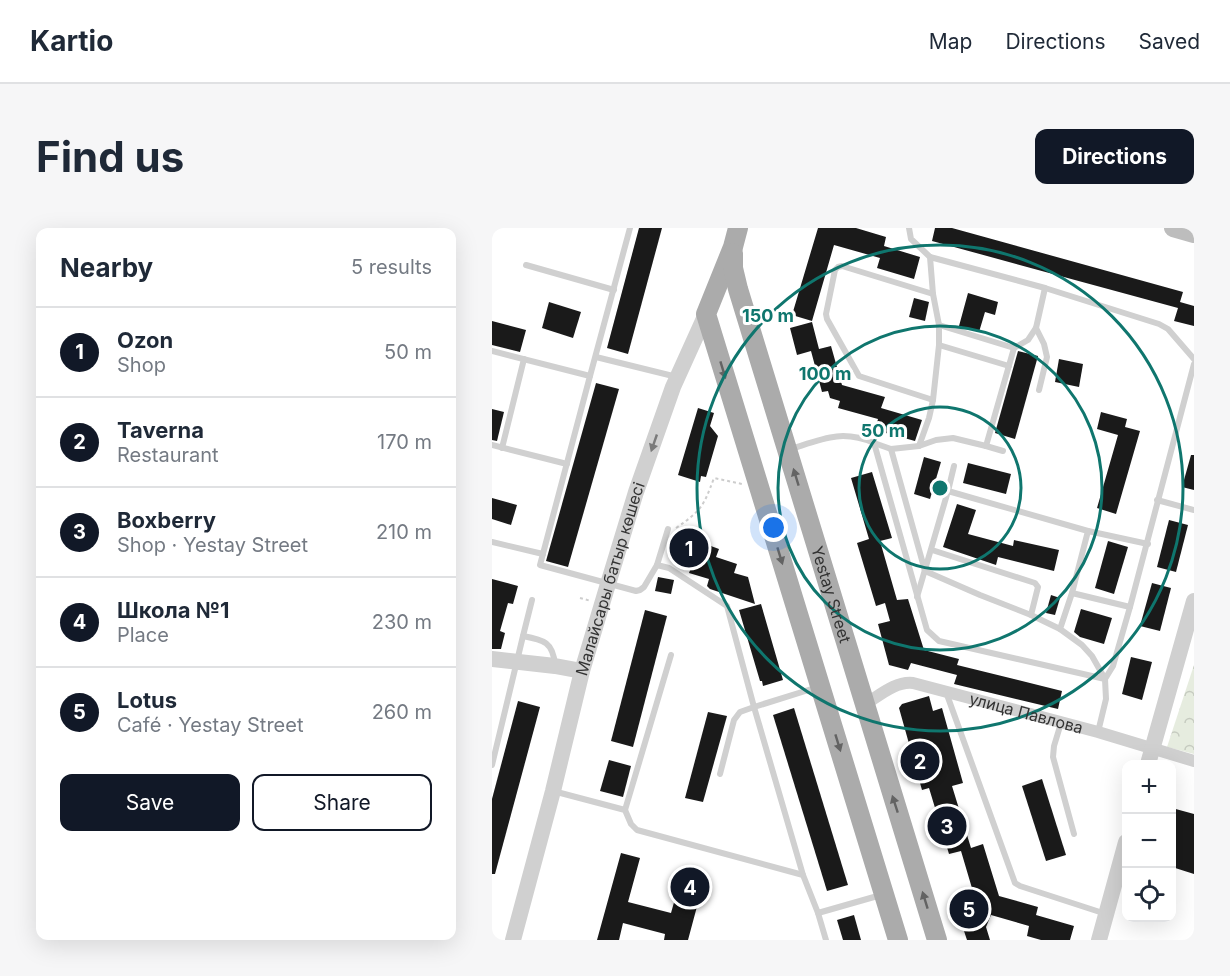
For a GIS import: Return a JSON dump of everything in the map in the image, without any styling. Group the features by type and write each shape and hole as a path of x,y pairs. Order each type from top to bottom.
{"main road":[{"name":"Малайсары батыр көшесі","path":"706,314 733,247 738,228"},
{"path":"1173,228 1194,234"},
{"name":"Yestay Street","path":"733,247 735,279 937,940"},
{"path":"706,314 898,940"}],"street":[{"name":"Малайсары батыр көшесі","path":"513,940 582,671 636,492 677,377 706,314"},
{"path":"1151,757 1194,601"},
{"path":"492,659 582,671"},
{"name":"улица Павлова","path":"864,705 893,687 908,682 1098,732 1151,757 1194,761"},
{"path":"1099,940 1122,857"}],"lane":[{"path":"630,228 540,565 627,590 640,590 657,565 667,532"},
{"path":"909,228 910,239 930,257 1045,288 1159,324 1168,329 1194,362 1148,544 1113,666 1105,679"},
{"path":"919,446 930,418 939,345 939,325 933,294 930,257"},
{"path":"526,265 614,290"},
{"path":"933,294 842,266 835,270 826,314 859,376 933,400"},
{"path":"986,446 1014,348 1028,340 1036,327 1045,288"},
{"path":"939,325 1014,348"},
{"path":"1036,327 1047,357 1039,390"},
{"path":"939,345 1009,366"},
{"path":"492,351 590,376"},
{"path":"596,357 677,377"},
{"path":"502,447 524,359"},
{"path":"788,450 834,436 861,437 891,449 919,446 936,440 953,438 1003,451"},
{"path":"874,443 927,630 939,641 1105,679"},
{"path":"492,445 567,464"},
{"path":"891,449 925,571"},
{"path":"917,597 954,466"},
{"path":"948,491 1088,531 1148,544"},
{"path":"1158,501 1194,510"},
{"path":"1060,629 1088,531"},
{"path":"492,542 543,554"},
{"path":"932,550 1035,583 1038,586 1038,592 1031,615"},
{"path":"657,565 669,568 727,606 803,875 826,940"},
{"path":"925,571 1031,615 1060,629 1082,645 1092,656 1105,679 1106,699 1098,732"},
{"path":"1072,592 1130,607"},
{"path":"492,765 532,600"},
{"path":"523,636 541,640 550,646 555,666"},
{"path":"671,655 625,810 631,824 637,830 803,875"},
{"path":"720,774 734,720 740,712 821,686"},
{"path":"946,691 1015,883 1107,914"},
{"path":"1061,722 1053,757 1074,834"},
{"path":"553,791 625,810"},
{"path":"818,913 884,894"}],"path":[{"path":"667,532 700,510 714,478 742,484"}],"green space":[{"path":"1194,665 1194,754 1167,747"}],"building":[{"path":"639,228 662,228 628,354 607,348"},
{"path":"818,228 856,228 886,237 884,246 920,257 914,279 877,268 880,258 834,245 812,321 792,315"},
{"path":"935,228 952,228 1183,292 1180,302 1194,306 1194,326 1174,321 1178,308 932,241"},
{"path":"968,293 998,302 995,315 985,312 979,332 959,326"},
{"path":"914,298 929,302 925,321 909,317"},
{"path":"549,302 581,312 573,338 542,328"},
{"path":"492,321 526,330 520,352 492,345"},
{"path":"812,322 819,349 831,346 842,385 885,397 881,408 922,420 915,441 875,430 878,419 838,408 840,401 830,398 828,391 822,392 811,351 797,355 790,328"},
{"path":"1018,351 1038,356 1015,439 995,433"},
{"path":"1059,359 1083,364 1079,387 1055,382"},
{"path":"596,383 619,389 568,567 546,561"},
{"path":"698,408 714,413 710,426 718,436 706,477 701,476 700,482 678,475"},
{"path":"492,409 504,412 497,441 492,440"},
{"path":"1101,412 1127,419 1125,427 1140,431 1116,514 1097,508 1118,435 1097,429"},
{"path":"1191,455 1194,455 1194,490 1182,487"},
{"path":"924,457 941,462 930,499 914,494"},
{"path":"968,463 1011,474 1006,494 963,483"},
{"path":"872,472 892,538 880,541 897,600 908,599 924,650 959,659 957,665 1062,691 1058,709 954,684 957,675 911,663 908,670 889,665 878,624 890,621 885,603 876,606 857,543 869,539 851,478"},
{"path":"492,498 517,505 511,525 492,519"},
{"path":"957,504 976,510 968,534 1013,546 1014,540 1059,550 1054,571 998,557 996,565 943,547"},
{"path":"1169,520 1188,525 1176,572 1157,567"},
{"path":"681,529 702,536 700,542 719,549 716,557 737,564 734,573 748,577 755,604 710,589 707,586 709,579 689,573 692,565 668,554 675,535 679,536"},
{"path":"1108,541 1128,547 1114,594 1095,588"},
{"path":"658,577 674,580 671,594 655,591"},
{"path":"492,579 518,586 513,604 508,603 500,631 505,633 501,649 492,649"},
{"path":"1152,583 1171,588 1160,631 1140,626"},
{"path":"1051,595 1060,598 1055,615 1046,613"},
{"path":"761,604 783,680 763,686 739,610"},
{"path":"1081,609 1112,618 1104,644 1080,637 1074,632"},
{"path":"645,610 667,616 633,747 611,741"},
{"path":"1131,657 1152,662 1142,700 1122,694"},
{"path":"929,696 933,711 942,708 963,783 952,786 971,848 983,844 999,896 1038,907 1036,915 1074,926 1070,940 1041,940 1027,936 1029,926 991,915 986,927 990,940 967,940 962,925 966,923 959,899 974,895 961,851 949,854 929,788 922,790 899,708 902,704"},
{"path":"518,701 540,707 495,874 492,874 492,799"},
{"path":"794,708 848,885 827,891 773,715"},
{"path":"708,712 727,716 703,802 685,798"},
{"path":"609,760 631,766 623,797 600,791"},
{"path":"1042,779 1066,855 1046,861 1022,786"},
{"path":"1176,809 1194,814 1194,874 1176,868"},
{"path":"621,853 640,858 628,902 671,913 684,867 706,873 688,940 664,940 665,934 623,923 619,940 597,940"},
{"path":"854,915 861,940 843,940 837,920"}],"place":[{"name":"Ozon","path":"689,548"},
{"name":"Taverna","path":"920,761"},
{"name":"Boxberry","path":"947,826"},
{"name":"Школа №1","path":"690,887"},
{"name":"Lotus","path":"969,909"}]}
